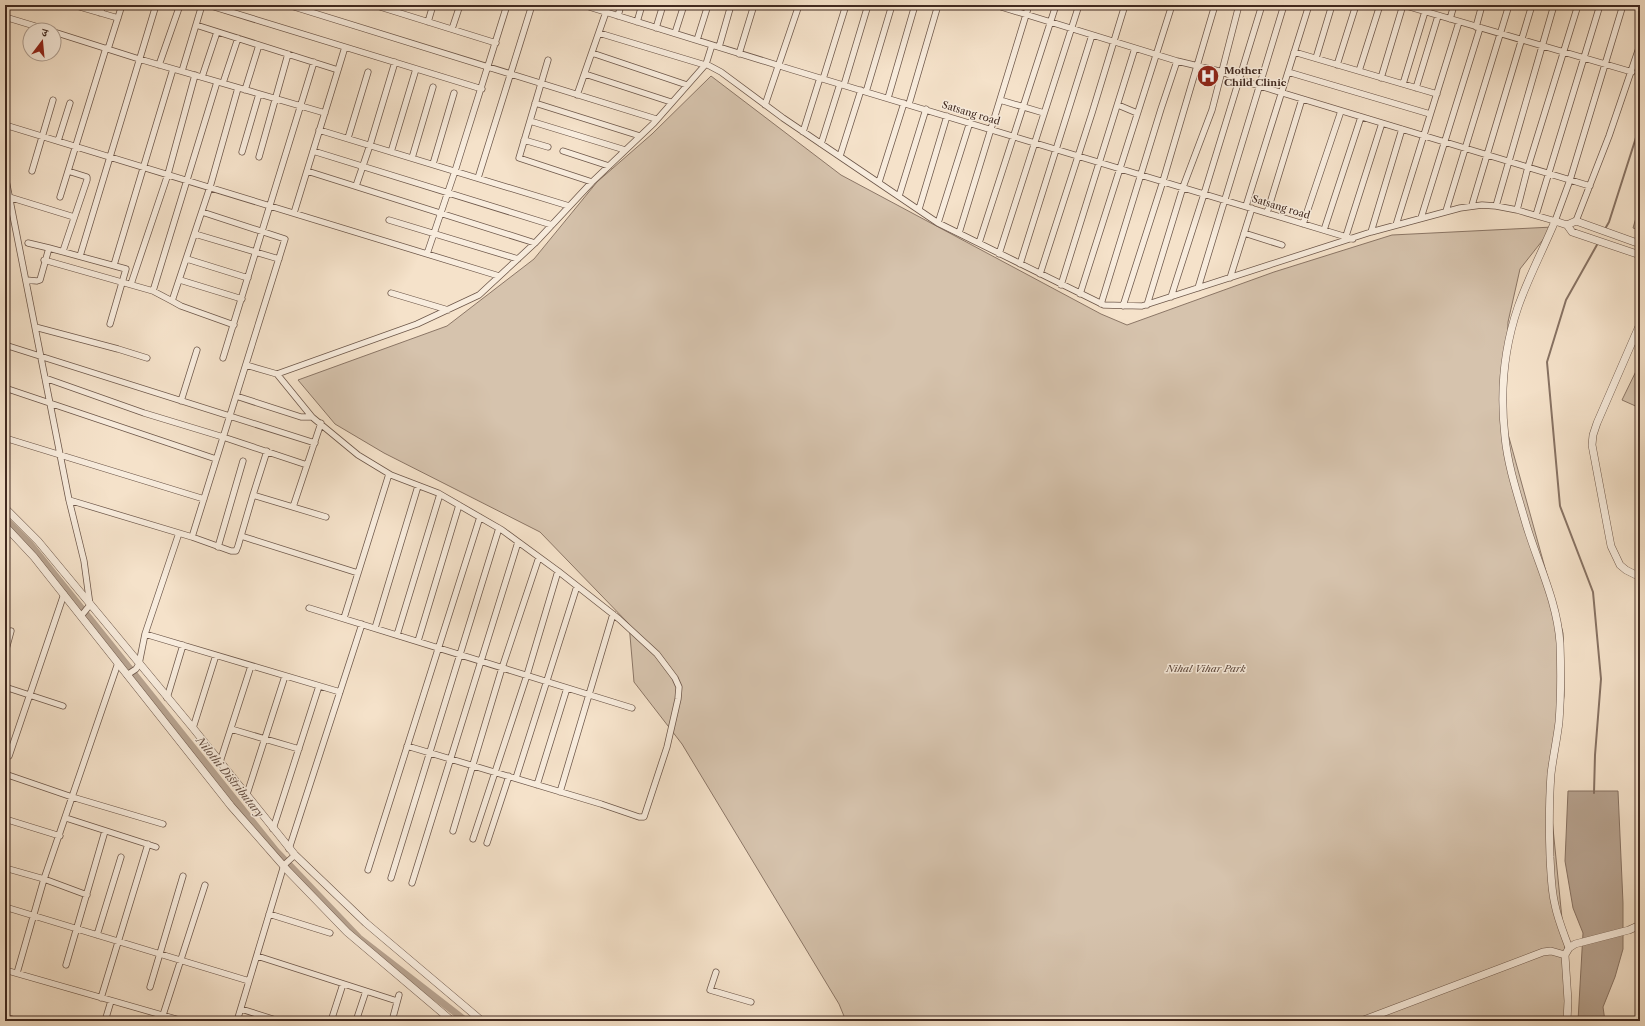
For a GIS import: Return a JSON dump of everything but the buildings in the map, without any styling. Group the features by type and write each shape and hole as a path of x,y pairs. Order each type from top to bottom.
{"street":[{"path":"73,5 82,6 118,18"},
{"path":"100,13 103,5"},
{"path":"60,197 122,5"},
{"path":"80,256 156,5"},
{"path":"160,65 180,5"},
{"path":"182,71 202,5"},
{"path":"208,5 482,89"},
{"path":"288,5 656,119"},
{"path":"374,5 496,43"},
{"path":"428,22 433,5"},
{"path":"452,29 460,5"},
{"path":"427,254 442,213 482,89 507,5"},
{"path":"478,178 532,5"},
{"name":"Satsang road","path":"583,5 600,7 606,12 739,54 970,122 1353,239"},
{"path":"618,16 621,5"},
{"path":"637,22 642,5"},
{"path":"656,28 663,5"},
{"path":"675,34 684,5"},
{"path":"697,40 708,5"},
{"path":"719,47 731,5"},
{"path":"739,54 754,5"},
{"path":"765,105 799,5"},
{"path":"803,132 846,5"},
{"path":"821,144 868,5"},
{"path":"840,156 864,91 892,5"},
{"path":"888,98 915,5"},
{"path":"879,182 907,104 938,5"},
{"path":"994,5 1156,55 1223,72 1240,80 1590,186"},
{"path":"958,233 1029,5"},
{"path":"979,243 1012,135 1056,5"},
{"path":"999,254 1079,5"},
{"path":"1040,274 1125,5"},
{"path":"1080,294 1172,5"},
{"path":"1123,306 1163,181 1215,5"},
{"path":"1147,305 1183,187 1212,110 1239,5"},
{"path":"1171,297 1240,80 1262,5"},
{"path":"1198,288 1226,200 1284,5"},
{"path":"1246,206 1309,5"},
{"path":"1316,58 1332,5"},
{"path":"1337,65 1356,5"},
{"path":"1359,71 1380,5"},
{"path":"1381,78 1403,5 1520,41 1632,72"},
{"path":"1403,84 1427,5"},
{"path":"1450,19 1454,5"},
{"path":"1421,218 1478,28 1482,5"},
{"path":"1446,212 1509,5"},
{"path":"1472,206 1520,41 1532,5"},
{"path":"1496,206 1554,5"},
{"path":"1517,210 1528,167 1578,5"},
{"path":"1536,216 1550,174 1583,58 1600,5"},
{"path":"1572,946 1555,906 1552,888 1549,805 1559,722 1560,642 1557,617 1551,595 1527,527 1511,474 1505,438 1503,411 1505,363 1509,339 1518,307 1555,221 1570,180 1623,5"},
{"path":"577,95 606,12"},
{"path":"1416,88 1438,16"},
{"path":"5,17 22,22"},
{"path":"1396,225 1460,22"},
{"path":"196,25 338,70"},
{"path":"202,77 217,32"},
{"path":"599,33 705,65 721,72 803,132 938,223 1101,304 1123,306 1147,305 1372,232 1421,218 1472,206 1496,206 1517,210 1567,225 1579,222 1640,244"},
{"path":"62,35 139,59 325,113"},
{"path":"1020,264 1055,148 1092,35"},
{"path":"224,84 238,38"},
{"path":"245,90 259,45"},
{"path":"277,374 417,324 479,295 535,243 592,182 656,119 705,65 712,45"},
{"path":"1579,222 1590,186 1632,72 1640,46"},
{"path":"294,213 345,47"},
{"path":"1061,285 1135,48"},
{"path":"1294,52 1437,94"},
{"path":"592,53 687,85"},
{"path":"259,157 274,98 288,54"},
{"path":"548,60 519,158 592,182"},
{"path":"1101,304 1177,61"},
{"path":"223,358 314,62"},
{"path":"356,186 370,145 394,62"},
{"path":"114,265 173,69"},
{"path":"391,152 416,69"},
{"path":"348,138 368,72"},
{"path":"1288,72 1430,114"},
{"path":"584,74 671,102"},
{"path":"131,284 168,174 195,75"},
{"path":"153,291 188,181 217,82"},
{"path":"412,158 433,87"},
{"path":"172,301 210,187 238,88"},
{"path":"433,164 454,93"},
{"path":"242,152 259,94"},
{"path":"1267,213 1302,99"},
{"path":"32,171 53,100"},
{"path":"1000,100 1044,112"},
{"path":"58,141 70,103"},
{"path":"535,103 640,136"},
{"path":"1118,105 1137,113"},
{"path":"899,196 926,109"},
{"path":"1303,224 1342,111"},
{"path":"919,209 947,116"},
{"path":"1324,230 1360,116"},
{"path":"530,121 625,150"},
{"path":"938,223 970,122"},
{"path":"1346,236 1382,123"},
{"path":"5,125 499,276"},
{"path":"1372,232 1402,129"},
{"path":"319,130 569,206"},
{"path":"524,140 548,147"},
{"path":"313,151 552,225"},
{"path":"563,151 609,166"},
{"path":"63,251 87,177 68,171"},
{"path":"307,171 535,243"},
{"path":"5,175 69,500 84,561 89,607 82,615"},
{"path":"9,197 74,217"},
{"path":"1230,278 1252,208"},
{"path":"192,537 285,239 202,212"},
{"path":"389,220 518,259"},
{"path":"1567,225 1572,232 1640,255"},
{"path":"1244,233 1282,245"},
{"path":"195,234 279,259"},
{"path":"28,243 63,251 126,269 110,324"},
{"path":"26,280 40,280 44,260 49,248"},
{"path":"187,259 248,278"},
{"path":"44,260 153,291 181,306 234,325"},
{"path":"180,280 242,299"},
{"path":"391,292 448,310"},
{"path":"1640,324 1597,423 1593,434 1592,445 1611,546 1620,565 1626,570 1640,577"},
{"path":"35,327 147,358"},
{"path":"5,345 315,443"},
{"path":"181,401 197,350"},
{"path":"246,365 277,374 312,417 358,455 389,474 440,494 499,528 558,571 613,614 657,654 679,687 678,699 667,747 644,817 639,817 516,778 407,746"},
{"path":"45,378 144,413 307,465"},
{"path":"5,388 216,459"},
{"path":"236,396 301,416 312,417"},
{"path":"293,506 321,423"},
{"path":"5,438 204,499"},
{"path":"69,500 192,537 231,551 236,551 267,451"},
{"path":"218,547 243,461"},
{"path":"344,618 389,474"},
{"path":"375,628 418,486"},
{"path":"397,635 440,494"},
{"path":"253,495 326,516"},
{"path":"418,641 459,505"},
{"path":"5,508 38,541 137,666 193,728 247,794 293,856 377,933 482,1021"},
{"path":"368,870 480,517"},
{"path":"5,526 34,557 82,615 231,806 348,932 452,1021"},
{"path":"391,878 499,528"},
{"path":"129,674 137,666 145,634 179,533"},
{"path":"241,536 358,573"},
{"path":"412,883 518,542"},
{"path":"453,832 502,668 539,557"},
{"path":"473,839 558,571"},
{"path":"516,778 576,586"},
{"path":"9,756 64,594"},
{"path":"309,608 632,708"},
{"path":"560,792 613,614"},
{"path":"289,849 362,624"},
{"path":"5,653 11,631"},
{"path":"145,634 340,692"},
{"path":"167,698 183,645"},
{"path":"193,728 216,655"},
{"path":"17,973 44,879 60,836 118,663"},
{"path":"220,762 251,666"},
{"path":"247,794 266,739 285,676"},
{"path":"274,829 319,686"},
{"path":"5,687 63,706"},
{"path":"538,785 567,688"},
{"path":"231,729 300,749"},
{"path":"1640,762 1640,768"},
{"path":"5,774 72,797 163,824"},
{"path":"487,843 509,776"},
{"path":"66,818 156,847"},
{"path":"5,819 60,836"},
{"path":"66,965 106,831"},
{"path":"101,998 148,844"},
{"path":"237,1021 285,864 293,856"},
{"path":"97,936 121,857"},
{"path":"5,868 44,879 87,895"},
{"path":"150,987 184,876"},
{"path":"163,1015 205,885"},
{"path":"5,907 249,981"},
{"path":"269,914 330,933"},
{"path":"1567,1021 1568,1001 1565,955 1572,946 1629,930 1640,925"},
{"path":"1361,1021 1543,952 1551,951 1565,955"},
{"path":"257,956 366,991 398,998 392,1021"},
{"path":"5,970 182,1021"},
{"path":"716,972 710,990 751,1002"},
{"path":"331,1021 343,984"},
{"path":"356,1021 366,991"},
{"path":"105,1021 111,1000"},
{"path":"241,1008 279,1021"},
{"path":"5,1017 15,1021"}],"green space":[{"name":"Nihal Vihar Park","path":"711,76 841,175 1101,314 1127,325 1274,272 1392,235 1553,227 1520,269 1508,322 1505,423 1563,633 1564,696 1550,798 1566,959 1566,1021 846,1021 839,1004 682,744 634,682 629,624 540,532 384,453 335,424 298,380 447,326 534,259 597,182 652,134"},
{"path":"1640,204 1640,230 1633,228"},
{"path":"1640,363 1640,408 1622,400"}],"shaded area":[{"path":"1568,791 1618,791 1623,903 1623,949 1615,977 1603,1007 1605,1021 1578,1021 1583,933 1573,908 1565,861"}],"waterway":[{"path":"1605,229 1609,222 1640,125"},
{"path":"1594,793 1595,755 1601,679 1593,592 1560,506 1547,362 1566,300 1598,243"},
{"name":"Nilothi Distributary","path":"5,519 30,544 276,851 359,938 466,1021"}],"place":[{"name":"Mother Child Clinic","path":"1208,76"}]}
